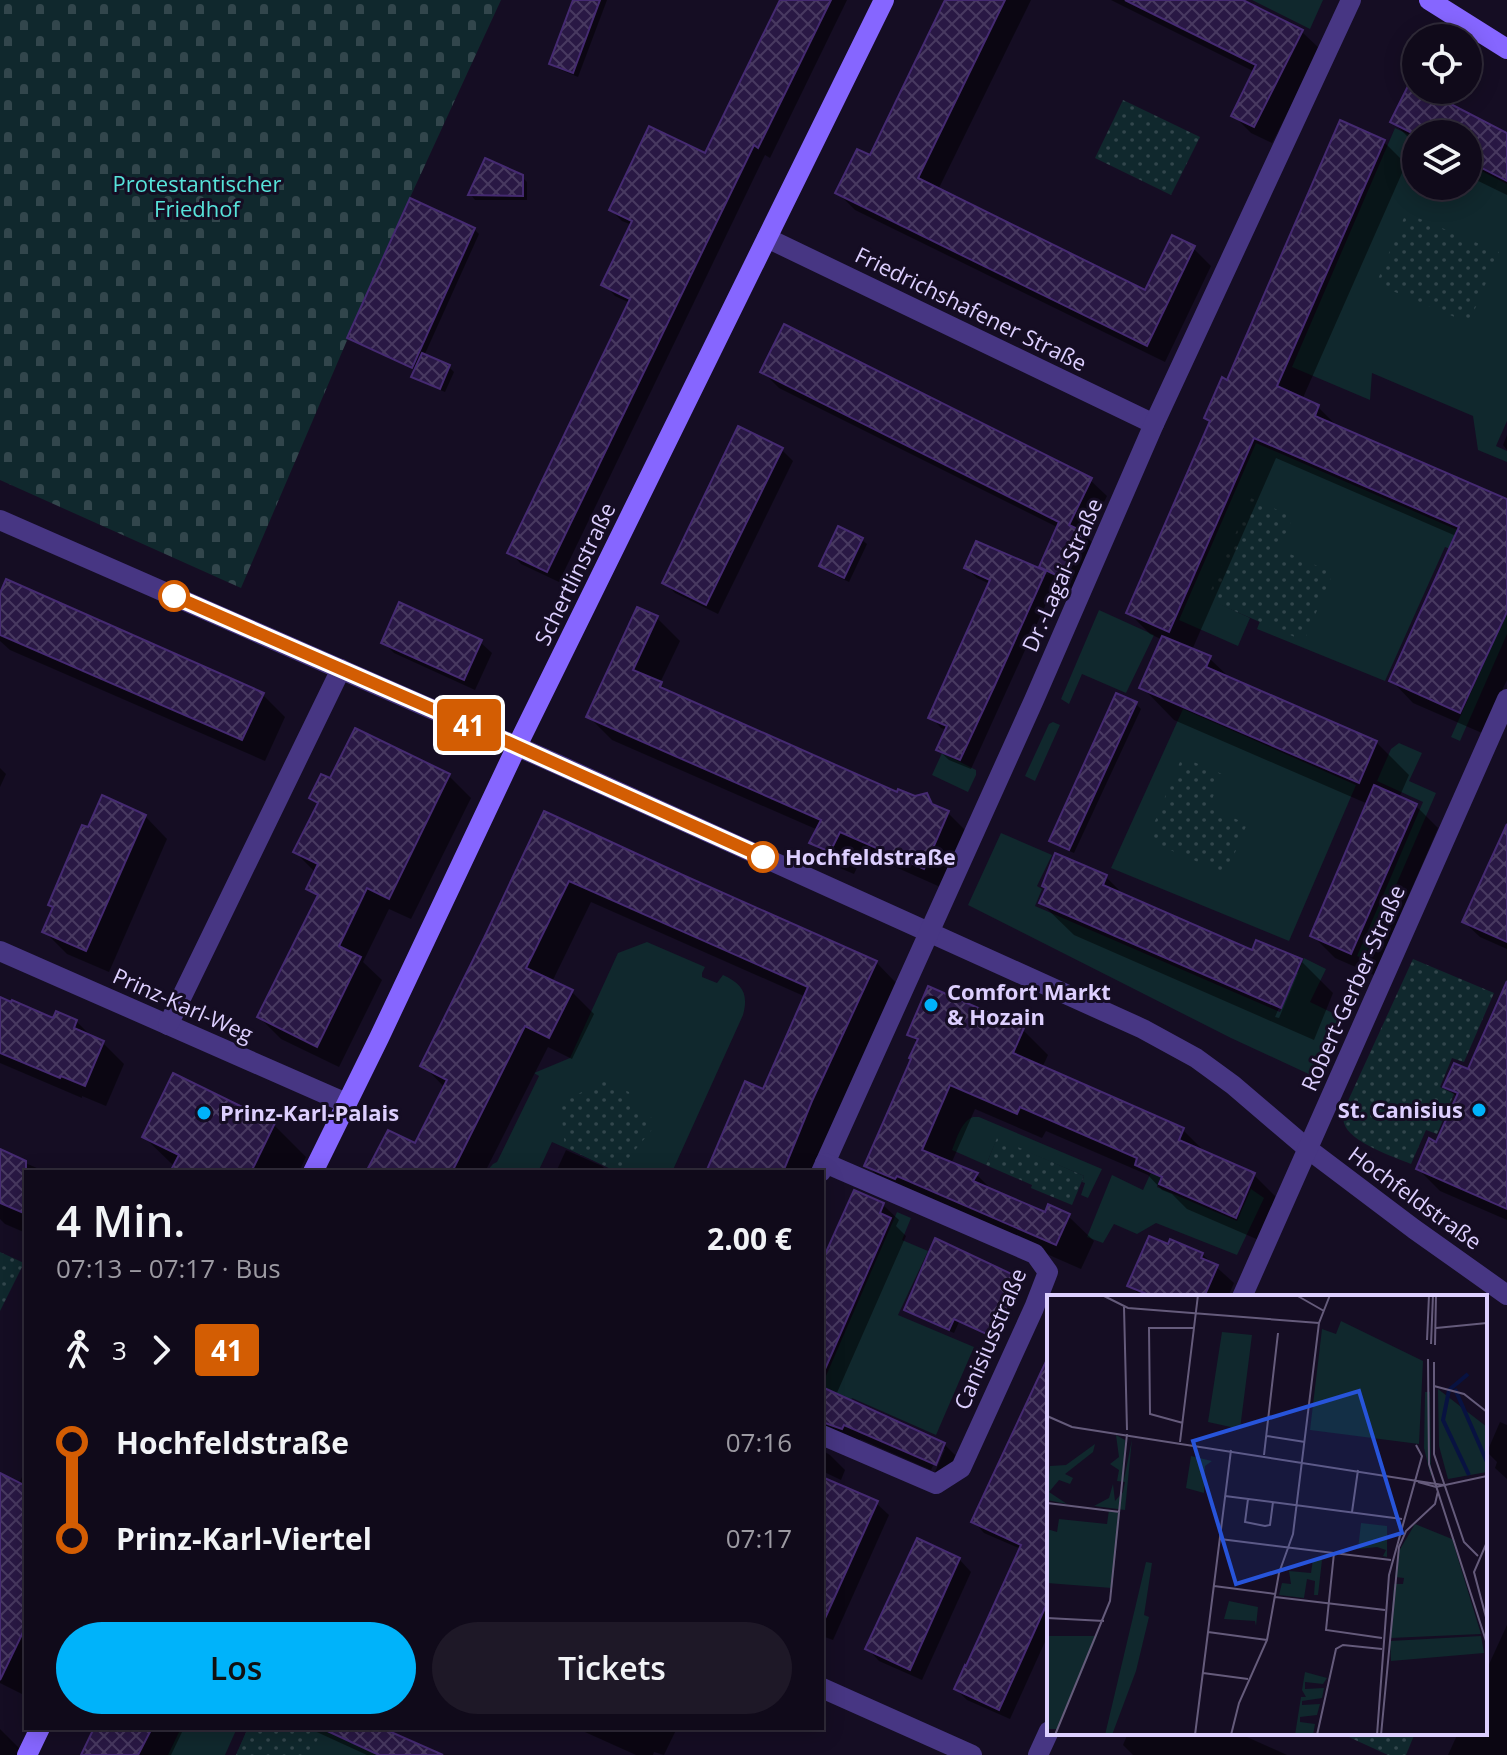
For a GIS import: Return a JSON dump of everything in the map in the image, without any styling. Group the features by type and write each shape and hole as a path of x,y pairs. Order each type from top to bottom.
{"street":[{"name":"Schertlinstraße","path":"314,1170 517,746 884,0"},
{"name":"Dr.-Lagai-Straße","path":"823,1167 1154,424 1351,0"},
{"path":"1429,0 1507,49"},
{"name":"Friedrichshafener Straße","path":"767,238 1154,424"},
{"name":"Hochfeldstraße","path":"0,520 517,746 1143,1029 1196,1058 1233,1085 1308,1149 1507,1295"},
{"path":"168,1025 341,669"},
{"name":"Robert-Gerber-Straße","path":"1243,1295 1502,722 1507,699"},
{"name":"Prinz-Karl-Weg","path":"0,951 346,1103"},
{"name":"Canisiusstraße","path":"823,1167 1035,1254 1048,1272 961,1468 936,1484 824,1436"},
{"path":"824,1689 972,1755"},
{"path":"27,1755 39,1730"},
{"path":"1038,1755 1047,1735"}],"green space":[{"name":"Protestantischer Friedhof","path":"0,0 501,0 384,254 241,588 0,480"},
{"path":"1252,0 1323,0 1310,29"},
{"path":"1123,100 1200,137 1171,195 1095,158"},
{"path":"1395,128 1402,131 1402,200 1482,200 1482,171 1507,184 1507,421 1496,446 1507,451 1507,462 1478,450 1473,416 1372,373 1370,400 1292,367"},
{"path":"1406,213 1499,252 1469,323 1376,284"},
{"path":"1256,443 1490,544 1470,557 1445,547 1385,681 1257,629 1260,621 1304,640 1207,598 1250,618 1238,646 1179,620"},
{"path":"1251,498 1293,517 1279,549 1333,573 1304,641 1207,599"},
{"path":"1099,610 1154,635 1126,693 1082,674 1069,704 1061,699"},
{"path":"1507,612 1507,634 1460,741 1451,737"},
{"path":"1183,709 1356,785 1289,941 1111,868"},
{"path":"1049,724 1060,725 1035,781 1025,776"},
{"path":"1399,743 1422,753 1409,781 1436,793 1364,959 1357,956 1423,802 1377,781 1391,749"},
{"path":"942,753 976,770 968,792 932,775"},
{"path":"1182,757 1222,774 1209,807 1247,824 1226,874 1147,840"},
{"path":"1001,833 1052,855 1037,886 1042,889 1035,906 1280,1012 1304,958 1326,969 1310,1002 1339,1016 1313,1076 968,905"},
{"path":"647,942 705,967 702,977 717,983 723,975 730,978 744,995 743,1015 673,1170 615,1170 552,1142 539,1170 488,1170 497,1162 539,1076 534,1073 570,1058 618,953"},
{"path":"1413,959 1494,993 1464,1062 1452,1058 1440,1087 1454,1094 1437,1134 1426,1130 1411,1164 1354,1136 1343,1118"},
{"path":"604,1081 629,1092 633,1110 659,1121 619,1170 613,1170 565,1147 560,1103"},
{"path":"973,1117 1102,1169 1088,1198 1081,1195 1084,1176 997,1139 986,1165 952,1150 962,1126"},
{"path":"997,1138 1084,1176 1072,1205 986,1165"},
{"path":"1153,1168 1162,1173 1157,1187 1237,1221 1251,1189 1264,1198 1237,1255 1156,1223 1137,1234 1114,1224 1103,1243 1087,1237 1112,1175 1143,1190"},
{"path":"897,1212 911,1218 902,1240 928,1251 898,1315 974,1347 936,1435 852,1398 838,1426 824,1421 824,1380"},
{"path":"0,1252 24,1263 0,1311"},
{"path":"180,1730 236,1730 225,1755 168,1755"},
{"path":"247,1730 323,1730 379,1755 236,1755"},
{"path":"247,1730 322,1730 310,1755 236,1755"},
{"path":"1344,1735 1414,1735 1406,1755 1388,1755"}],"building":[{"path":"573,0 600,0 573,73 549,64"},
{"path":"780,0 831,0 758,148 754,145 547,572 507,553 630,299 601,285 632,221 609,210 649,126 705,153"},
{"path":"945,0 1005,0 918,178 1145,290 1172,235 1195,246 1147,346 835,193 857,149 870,155"},
{"path":"1125,0 1243,0 1303,30 1254,127 1231,116 1256,65"},
{"path":"1402,98 1402,104 1451,104 1482,120 1402,120 1402,128 1390,122"},
{"path":"1340,120 1385,140 1277,386 1319,405 1315,416 1507,499 1507,612 1460,713 1389,681 1459,527 1254,438 1169,632 1126,613 1210,421 1204,418 1222,377 1227,380"},
{"path":"1482,120 1507,133 1507,181 1482,168"},
{"path":"485,158 523,175 523,196 468,195"},
{"path":"410,198 475,228 412,368 347,338"},
{"path":"784,324 1092,478 1069,525 1084,532 1062,578 1039,567 1059,522 760,372"},
{"path":"422,353 450,365 440,389 411,377"},
{"path":"738,426 783,448 706,605 662,583"},
{"path":"838,526 863,538 844,578 819,566"},
{"path":"976,541 1046,571 960,760 936,750 947,726 928,718 990,580 964,568"},
{"path":"6,579 264,693 242,740 0,635 0,593"},
{"path":"399,602 482,640 464,680 381,643"},
{"path":"637,607 658,616 633,670 662,682 660,687 897,792 898,789 915,796 927,793 932,804 949,811 924,869 840,832 830,852 809,843 821,820 586,717"},
{"path":"1162,636 1211,656 1206,667 1377,741 1359,783 1139,688"},
{"path":"1116,693 1137,702 1069,850 1049,841"},
{"path":"355,728 450,774 389,899 367,888 339,946 361,957 317,1047 257,1017 318,895 306,889 318,864 293,852 318,803 309,798 321,774 330,778"},
{"path":"1374,785 1417,804 1351,954 1310,936"},
{"path":"102,795 146,815 86,951 42,932 53,907 48,905 82,825 88,827"},
{"path":"544,811 877,961 784,1170 707,1170 745,1081 763,1089 808,987 569,881 526,968 573,990 549,1038 525,1026 453,1170 367,1170 388,1130 415,1143 447,1080 420,1066"},
{"path":"1507,824 1507,942 1462,922"},
{"path":"1055,853 1107,875 1103,885 1252,950 1256,940 1302,959 1281,1008 1039,903"},
{"name":"St. Canisius","path":"1507,981 1507,1209 1416,1169 1429,1138 1436,1142 1458,1093 1443,1087 1454,1063 1468,1069"},
{"path":"928,986 1024,1028 1013,1053 1184,1128 1179,1140 1255,1173 1236,1218 1159,1184 1162,1177 1135,1165 1137,1158 1020,1107 1017,1114 950,1085 922,1150 978,1173 973,1181 1045,1212 1048,1204 1070,1214 1056,1245 897,1176 895,1179 864,1166 911,1059 918,1039 907,1035"},
{"path":"0,997 53,1018 56,1011 77,1020 74,1028 104,1041 85,1086 0,1053"},
{"name":"Prinz-Karl-Palais","path":"173,1073 275,1123 252,1170 171,1170 179,1155 142,1137"},
{"path":"0,1149 26,1161 24,1213 0,1203"},
{"path":"854,1190 884,1203 880,1213 891,1218 824,1371 824,1257"},
{"path":"1149,1236 1168,1244 1170,1239 1203,1253 1201,1258 1218,1265 1205,1295 1149,1295 1127,1286"},
{"path":"935,1238 1020,1278 993,1337 954,1319 949,1330 904,1310"},
{"path":"1047,1359 1047,1603 999,1710 954,1689 1021,1545 971,1522"},
{"path":"824,1388 945,1443 936,1465 844,1425 842,1429 824,1423"},
{"path":"0,1473 24,1485 24,1630 0,1680"},
{"path":"824,1478 878,1501 824,1621"},
{"path":"917,1538 960,1558 910,1670 865,1649"},
{"path":"93,1730 151,1730 138,1755 81,1755"},
{"path":"325,1730 387,1730 443,1755 379,1755"}],"bus line":[{"name":"41","path":"174,596 763,857"}],"place":[{"name":"Hochfeldstraße","path":"763,857"},
{"name":"Comfort Markt & Hozain","path":"931,1005"},
{"name":"St. Canisius","path":"1479,1110"},
{"name":"Prinz-Karl-Palais","path":"204,1113"}]}
